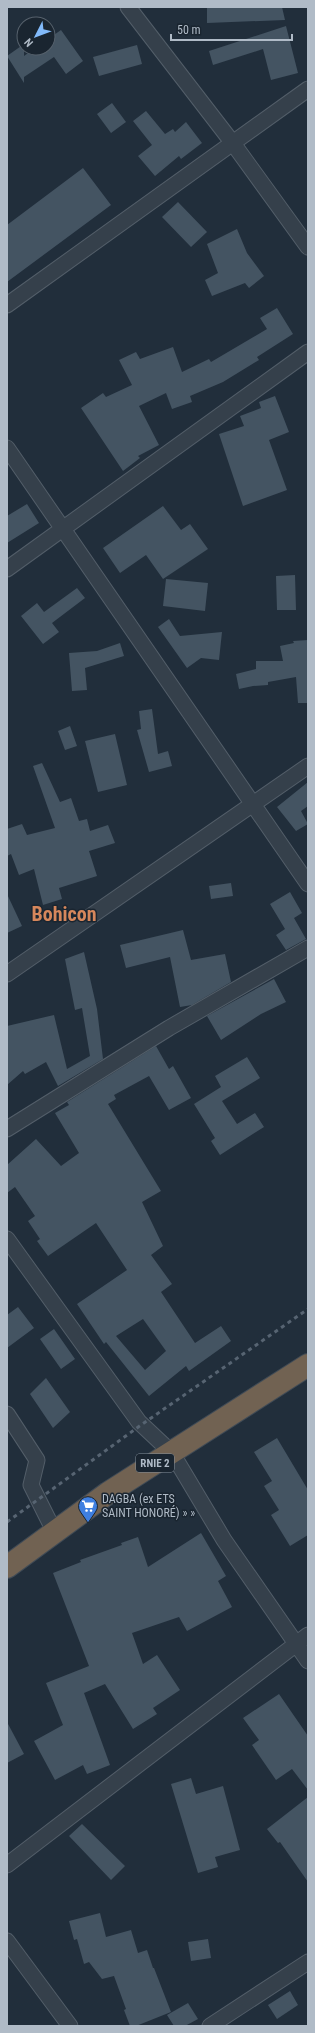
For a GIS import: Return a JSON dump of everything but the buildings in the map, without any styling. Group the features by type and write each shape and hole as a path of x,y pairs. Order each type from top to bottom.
{"highway":[{"name":"RNIE 2","path":"7,1567 55,1533 108,1492 308,1365"}],"street":[{"path":"128,7 232,142 308,247"},
{"path":"7,305 232,142 308,89"},
{"path":"7,570 308,352"},
{"path":"7,448 252,805 308,884"},
{"path":"7,974 308,766"},
{"path":"7,1129 169,1028 308,948"},
{"path":"7,1239 139,1422 172,1452 224,1540 302,1639 308,1661"},
{"path":"7,1414 37,1460 31,1485 55,1533"},
{"path":"7,1865 302,1639"},
{"path":"7,1941 70,2026"},
{"path":"210,2026 308,1962"}],"railway":[{"path":"7,1522 141,1425 308,1309"}],"place":[{"name":"DAGBA (ex ETS SAINT HONORÉ) » »","path":"88,1523"}],"district":[{"name":"Bohicon","path":"64,914"}]}
